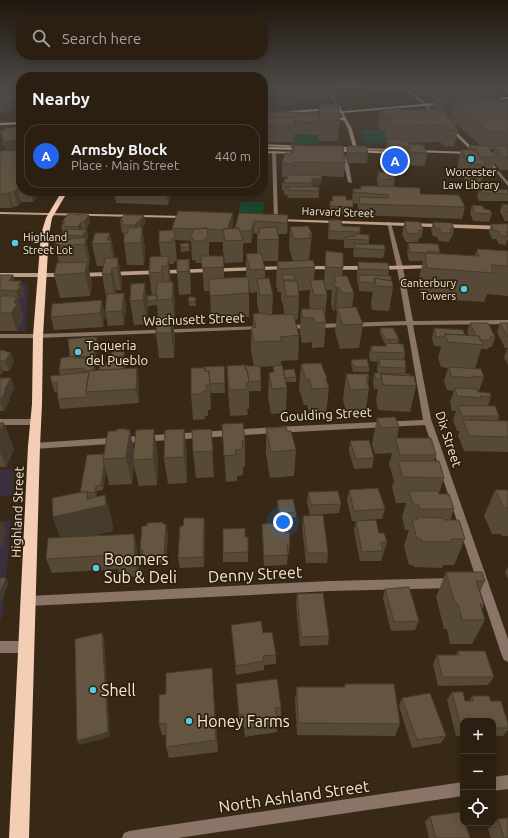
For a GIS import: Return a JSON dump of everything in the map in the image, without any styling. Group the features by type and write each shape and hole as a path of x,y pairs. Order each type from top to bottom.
{"highway":[{"path":"0,127 16,127"},
{"name":"Highland Street","path":"18,838 29,601 38,336 42,276 45,234 49,218 53,214 62,196"}],"main road":[{"path":"347,125 356,150"},
{"path":"447,125 480,154"},
{"path":"268,145 312,148"},
{"path":"268,148 312,148"},
{"path":"327,150 356,150 421,154 480,154"},
{"path":"327,150 342,153 480,154"},
{"path":"268,152 304,153"},
{"path":"0,214 194,217"},
{"name":"Harvard Street","path":"268,220 508,228"},
{"path":"302,268 400,268 438,266"},
{"path":"0,275 42,276 294,268"}],"street":[{"path":"274,152 276,220"},
{"path":"342,153 347,166 350,182"},
{"path":"480,154 486,158 508,186"},
{"name":"Dix Street","path":"389,223 400,268 428,422 508,656"},
{"path":"278,328 409,323 508,322"},
{"name":"Wachusett Street","path":"0,336 270,328"},
{"path":"0,422 36,422"},
{"name":"Goulding Street","path":"34,446 268,430 428,422"},
{"name":"Denny Street","path":"29,601 322,587 483,582"},
{"path":"0,647 27,647"},
{"path":"496,784 508,782"},
{"name":"North Ashland Street","path":"129,838 460,789"}],"shaded area":[{"path":"0,281 28,284 26,331 0,331"},
{"path":"14,468 13,495 0,497 0,470"},
{"path":"11,520 3,613 0,621 0,522"}],"green space":[{"path":"360,130 385,130 391,137 389,143 366,144"},
{"path":"294,134 318,135 318,144 294,144"},
{"path":"241,202 264,202 262,215 238,214"}],"building":[{"path":"268,125 295,125 268,125"},
{"path":"391,125 438,125 392,126"},
{"path":"444,125 453,125 458,130 449,130"},
{"path":"480,125 508,125 508,132 488,132"},
{"path":"16,127 16,140 4,142 1,134 6,128"},
{"path":"387,139 407,140 410,147 389,147"},
{"path":"409,144 423,145 427,153 410,152"},
{"path":"292,145 343,146 345,163 282,163 285,153 293,153 294,147 291,147"},
{"path":"469,145 487,146 496,157 480,157 476,150 472,150"},
{"path":"347,146 366,146 368,153 348,153"},
{"path":"494,146 508,146 508,157 504,157"},
{"path":"16,150 16,189 14,192 9,192 8,194 0,194 0,151"},
{"path":"461,150 476,150 486,165 470,164"},
{"path":"378,172 393,172 395,180 380,179"},
{"path":"287,175 321,175 322,178 312,179 312,183 282,183 285,182 284,179 287,179"},
{"path":"361,186 420,188 420,194 459,195 465,207 360,204 359,197 389,198 388,195 353,192 353,189 361,189"},
{"path":"284,187 319,187 319,191 288,190 289,188"},
{"path":"479,189 508,190 508,194 481,193"},
{"path":"332,196 346,196 346,200 353,200 353,207 330,206 330,201 333,201"},
{"path":"502,204 508,205 508,213"},
{"path":"472,205 483,206 484,209 490,210 492,214 475,213"},
{"path":"178,211 233,213 227,229 223,230 207,228 172,228"},
{"path":"239,213 288,215 287,223 254,221 251,231 240,231 239,228 235,228"},
{"path":"68,214 89,215 78,227 61,226 65,222 62,222"},
{"path":"124,215 144,215 135,225 121,225 123,221 120,221"},
{"path":"329,220 341,220 342,226 360,227 360,232 329,231"},
{"path":"405,221 420,222 423,230 419,230 420,233 408,234 404,225 406,226"},
{"path":"433,222 452,223 454,229 450,229 451,233 441,233 439,228 435,228"},
{"path":"491,224 508,224 508,232 506,232 508,236 501,236 498,231 494,231"},
{"path":"308,226 312,234 309,234 311,238 294,239 290,227"},
{"path":"142,227 141,243 124,243 124,233 128,233 128,228"},
{"path":"276,227 279,239 258,240 257,233 260,233 259,228"},
{"path":"207,228 208,238 205,238 205,241 194,241 193,238 191,238 190,233 193,233 193,229"},
{"path":"239,228 243,240 225,241 223,229"},
{"path":"66,229 87,230 82,236 61,235"},
{"path":"174,230 175,239 172,239 172,242 159,242 159,231"},
{"path":"95,233 110,233 107,240 112,240 110,243 92,244"},
{"path":"56,234 62,234 62,239 55,239"},
{"path":"356,234 369,235 369,240 345,239 345,237 356,236"},
{"path":"85,237 85,244 55,246 56,241"},
{"path":"189,243 189,247 181,247 180,244"},
{"path":"408,243 438,244 440,252 410,252"},
{"path":"354,244 384,245 385,250 355,248"},
{"path":"477,249 508,251 508,266 491,265 493,273 427,268 425,253 479,256"},
{"path":"326,251 343,253 343,268 325,267"},
{"path":"261,253 265,269 250,270 246,254"},
{"path":"168,256 168,266 162,266 162,272 149,273 150,257"},
{"path":"201,256 223,256 224,267 202,268"},
{"path":"105,258 118,258 117,268 112,268 111,274 102,274"},
{"path":"189,259 189,271 177,272 177,260"},
{"path":"313,260 315,267 279,269 277,262"},
{"path":"87,262 85,273 54,275 57,263"},
{"path":"358,262 388,263 389,270 359,269"},
{"path":"293,274 295,280 283,280 282,275"},
{"path":"0,275 13,275 9,281 21,281 18,286 22,286 16,291 0,290"},
{"path":"359,275 391,276 391,281 375,278 374,283 360,282"},
{"path":"334,276 347,276 354,293 342,293 338,287 336,288 333,281 336,281"},
{"path":"248,277 249,293 210,296 209,279"},
{"path":"269,278 273,295 260,295 257,279"},
{"path":"375,278 392,281 393,287 376,286"},
{"path":"310,280 323,280 327,295 314,295"},
{"path":"284,281 297,281 299,296 286,296"},
{"path":"157,282 173,282 172,299 156,300"},
{"path":"145,283 143,300 130,301 131,284"},
{"path":"124,293 122,311 105,312 107,294"},
{"path":"157,295 157,300 148,301 147,296"},
{"path":"1,296 17,297 14,303 18,303 11,313 0,313"},
{"path":"188,297 195,297 196,301 189,302"},
{"path":"102,300 100,313 51,317 52,304"},
{"path":"356,307 363,324 343,325 337,308"},
{"path":"301,309 323,309 326,322 314,323 314,318 303,318"},
{"path":"266,313 266,315 293,314 299,335 280,337 282,341 254,342 251,328 256,327 253,314"},
{"path":"172,314 171,333 156,333 158,315"},
{"path":"470,323 488,323 495,337 490,337 491,340 480,340 479,336 476,336"},
{"path":"500,323 508,323 508,337"},
{"path":"380,328 393,328 399,339 386,340"},
{"path":"434,328 463,330 465,335 445,334 444,337 436,337"},
{"path":"445,334 479,336 483,345 448,342"},
{"path":"97,338 94,356 70,357 68,339"},
{"path":"386,343 403,344 405,353 372,352 371,346 386,346"},
{"path":"0,350 11,352 5,361 0,361"},
{"path":"124,351 122,369 99,370 100,364 110,361 112,352"},
{"path":"74,356 74,358 86,359 85,363 94,362 93,370 83,371 84,368 59,370 61,358"},
{"path":"367,359 369,367 354,367 351,360"},
{"path":"379,359 405,360 406,368 380,367"},
{"path":"321,363 327,377 326,379 329,388 312,389 309,379 306,380 301,364"},
{"path":"245,365 249,383 246,383 247,389 229,390 227,366"},
{"path":"282,365 287,388 272,389 269,373 274,372 273,366"},
{"path":"224,366 225,383 210,384 209,371 205,371 205,368 202,367"},
{"path":"245,366 260,366 261,381 249,382 247,369 245,369"},
{"path":"449,367 481,369 484,377 472,376 473,378 451,376"},
{"path":"137,368 136,389 86,392 89,371"},
{"path":"191,368 205,368 205,371 209,371 210,385 206,385 206,391 203,391 203,394 191,394"},
{"path":"294,369 296,377 285,378 283,370"},
{"path":"89,372 86,392 87,397 58,399 57,382 52,383 50,376"},
{"path":"374,373 410,374 411,376 381,374 380,379 376,379"},
{"path":"346,374 368,374 369,377 366,377 369,389 350,390"},
{"path":"381,374 414,376 416,386 383,385"},
{"path":"0,378 11,378 0,401"},
{"path":"455,388 477,389 478,392 490,393 491,397 480,396 481,398 457,396"},
{"path":"458,406 495,406 499,416 462,416"},
{"path":"395,417 399,427 381,428 377,418"},
{"path":"463,420 508,421 508,437 469,436"},
{"path":"0,423 4,423 0,431"},
{"path":"243,423 245,441 242,441 243,449 235,450 236,455 224,456 222,424"},
{"path":"286,427 287,431 291,431 296,450 271,452 266,428"},
{"path":"117,429 130,430 126,458 103,459 108,431 116,431"},
{"path":"154,429 153,459 133,460 136,430"},
{"path":"184,429 184,457 164,458 165,430"},
{"path":"211,429 213,451 193,452 192,430"},
{"path":"395,438 431,438 436,455 400,455"},
{"path":"369,440 374,458 356,459 350,441"},
{"path":"104,454 101,485 96,486 95,492 87,493 87,491 80,493 87,455"},
{"path":"398,461 439,461 444,478 403,477"},
{"path":"378,488 385,509 354,511 349,490"},
{"path":"495,490 508,490 508,508 504,508"},
{"path":"87,491 87,499 105,495 106,505 53,517 52,498"},
{"path":"338,491 341,504 311,505 308,492"},
{"path":"409,491 438,491 439,494 449,494 454,509 420,509 418,504 413,504"},
{"path":"293,499 296,512 280,514 277,500"},
{"path":"323,515 328,553 307,553 303,516"},
{"path":"417,517 459,520 465,539 451,539 452,542 422,542 421,539 417,539 412,520 418,520"},
{"path":"184,518 204,518 203,557 178,558 180,526 183,526"},
{"path":"376,520 379,533 384,533 387,542 381,542 383,551 362,552 356,521"},
{"path":"163,522 163,524 166,524 164,555 142,556 143,550 140,550 142,526 147,526 147,523"},
{"path":"283,523 284,532 289,532 290,544 287,544 288,555 264,556 262,524"},
{"path":"245,528 245,537 248,537 248,552 223,553 223,529"},
{"path":"134,534 135,562 116,562 116,555 46,559 48,538"},
{"path":"446,572 482,572 485,581 476,581 484,605 480,604 485,620 462,620 458,604 455,604"},
{"path":"0,578 6,578 0,593"},
{"path":"409,587 419,621 394,622 385,589"},
{"path":"323,593 329,636 301,637 297,594"},
{"path":"261,621 263,633 272,632 276,655 263,656 264,661 236,666 231,625"},
{"name":"Shell","path":"102,633 108,732 77,741 75,639"},
{"path":"458,651 485,651 494,677 442,677 437,655 459,655"},
{"name":"Honey Farms","path":"212,668 216,740 166,747 166,723 159,724 159,695 166,694 166,673"},
{"path":"277,679 281,707 275,708 278,724 244,729 243,714 239,715 236,684"},
{"path":"345,684 394,684 400,724 298,723 297,687 345,687"},
{"path":"452,692 463,692 465,701 473,701 472,696 489,696 491,701 501,701 508,723 508,728 496,728 496,718 460,718 460,724"},
{"path":"430,693 446,736 417,740 402,698"},
{"path":"460,812 460,826 466,826 470,838 436,838 430,816"},
{"path":"508,818 508,838 504,838 498,819"}],"tunnel":[{"path":"0,132 16,133"}],"place":[{"name":"Worcester Law Library","path":"471,159"},
{"name":"Armsby Block","path":"395,161"},
{"name":"Highland Street Lot","path":"15,243"},
{"name":"Canterbury Towers","path":"464,289"},
{"name":"Taqueria del Pueblo","path":"78,352"},
{"name":"Boomers Sub & Deli","path":"96,568"},
{"name":"Shell","path":"93,690"},
{"name":"Honey Farms","path":"189,721"}]}
